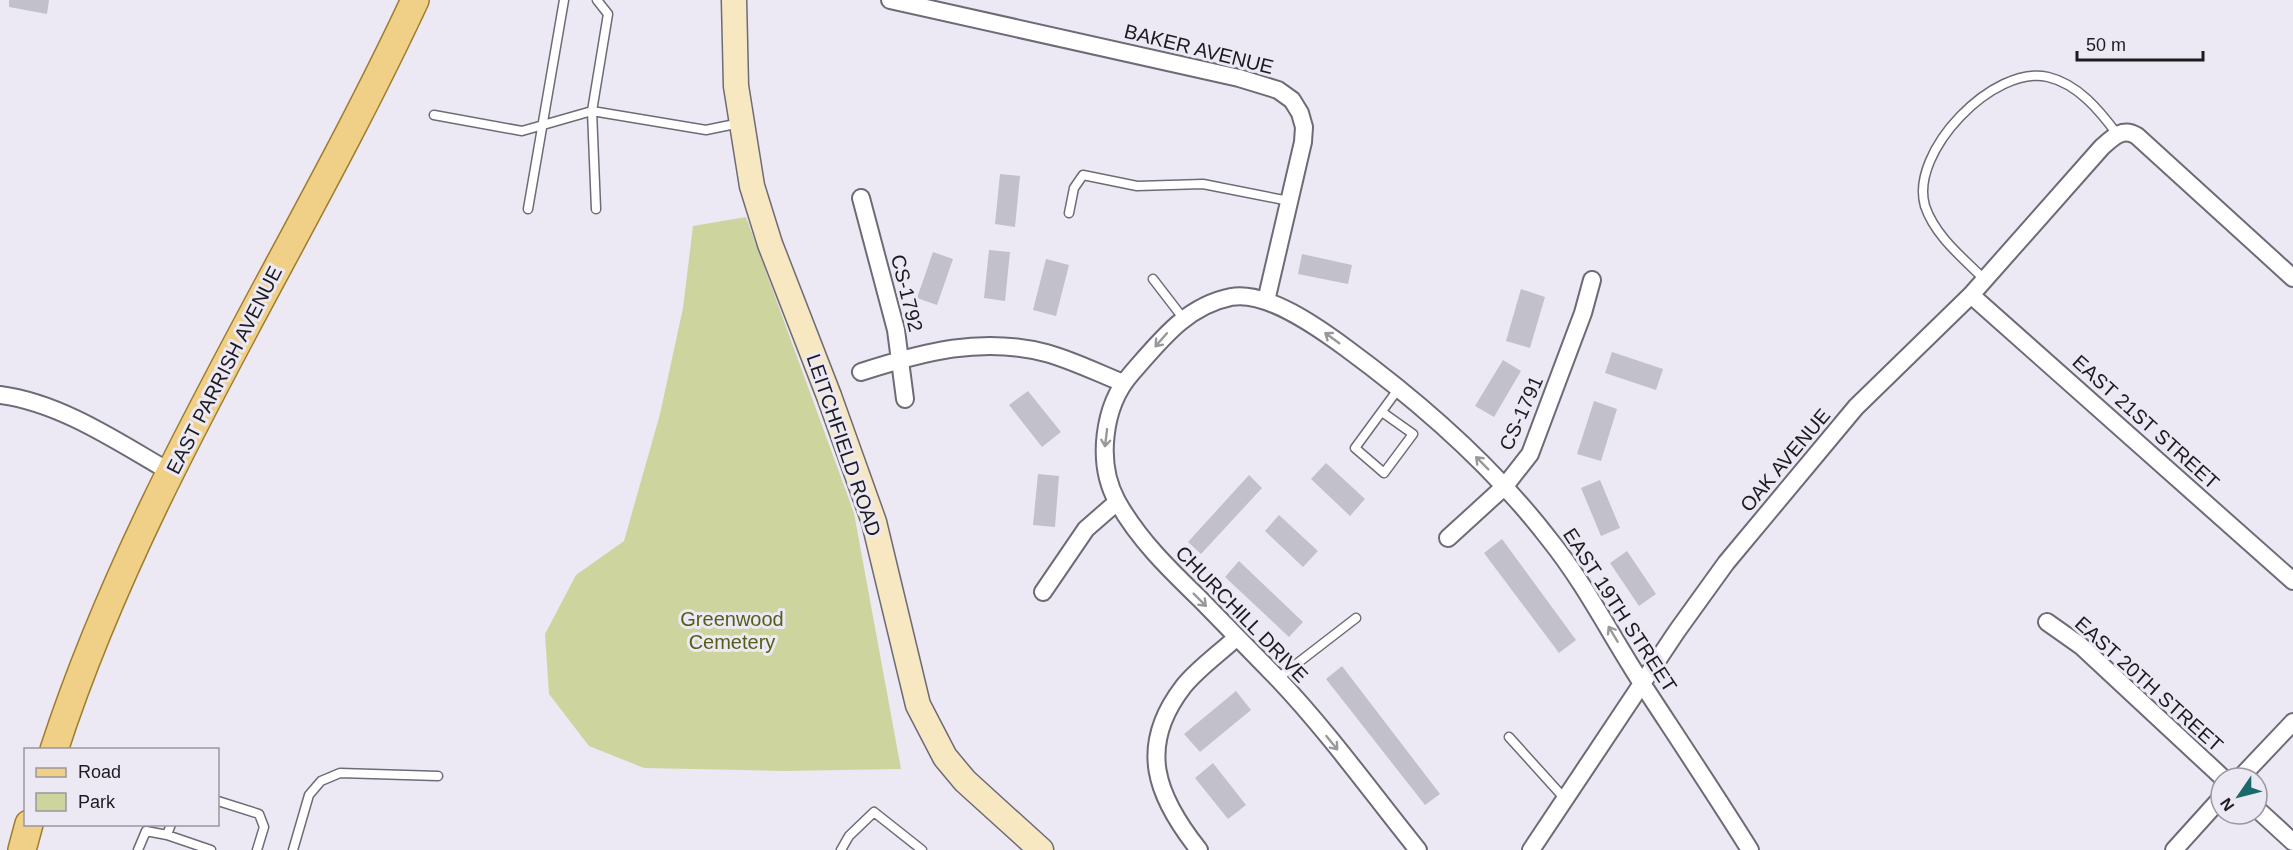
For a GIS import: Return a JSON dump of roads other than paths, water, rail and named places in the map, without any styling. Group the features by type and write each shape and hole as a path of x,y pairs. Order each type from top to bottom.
{"main road":[{"name":"EAST PARRISH AVENUE","path":"55,748 101,625 170,472 415,0"},
{"path":"22,850 29,826"}],"street":[{"name":"LEITCHFIELD ROAD","path":"734,0 736,86 752,186 770,244 829,396 874,522 918,705 945,757 965,781 1041,850"},
{"name":"BAKER AVENUE","path":"890,0 1239,78 1278,90 1292,100 1300,113 1304,127 1303,142 1266,300"},
{"path":"2117,134 2124,131 2138,136 2293,278"},
{"name":"OAK AVENUE","path":"1531,850 1726,563 1856,407 1971,295 2102,147 2117,134"},
{"name":"CS-1792","path":"861,198 896,330 905,399"},
{"name":"CS-1791","path":"1448,538 1505,486 1530,454 1583,313 1592,280"},
{"name":"EAST 21ST STREET","path":"1971,295 2293,581"},
{"name":"EAST 19TH STREET","path":"1123,383 1183,318 1200,308 1231,297 1244,296 1266,300 1322,331 1399,388 1443,425 1505,486 1549,538 1588,592 1642,684 1676,732 1750,850"},
{"path":"861,372 900,359 946,348 1006,345 1047,353 1123,383"},
{"name":"CHURCHILL DRIVE","path":"1123,383 1112,407 1105,450 1108,478 1117,502 1151,550 1301,704 1418,850"},
{"path":"0,395 37,403 62,413 170,472"},
{"path":"1043,592 1086,529 1117,502"},
{"name":"EAST 20TH STREET","path":"2047,622 2081,646 2210,766"},
{"path":"1199,850 1162,794 1158,777 1157,742 1168,710 1184,686 1237,637"},
{"path":"2251,766 2293,722"},
{"path":"2174,850 2209,811"},
{"path":"2269,820 2293,842"}],"lane":[{"path":"528,209 564,0"},
{"path":"596,209 592,111 608,14 597,0"},
{"path":"1985,280 1939,231 1925,203 1922,188 1927,168 1935,149 1949,129 1991,91 2012,79 2031,75 2049,77 2079,93 2102,114 2117,134"},
{"path":"434,115 522,131 592,111 706,130 741,123"},
{"path":"1069,213 1074,188 1083,175 1137,186 1203,184 1289,201"},
{"path":"1153,279 1183,318"},
{"path":"1382,412 1413,434 1384,473 1355,448 1399,388"},
{"path":"1277,679 1356,618"},
{"path":"1509,737 1565,799"},
{"path":"293,850 309,795 321,781 340,773 438,776"},
{"path":"219,801 259,814 264,827 257,850"},
{"path":"841,850 849,836 874,812 922,850"},
{"path":"167,835 171,826"},
{"path":"138,850 146,831 167,835 211,850"}],"park label":[{"name":"Greenwood Cemetery","path":"732,630"}]}
